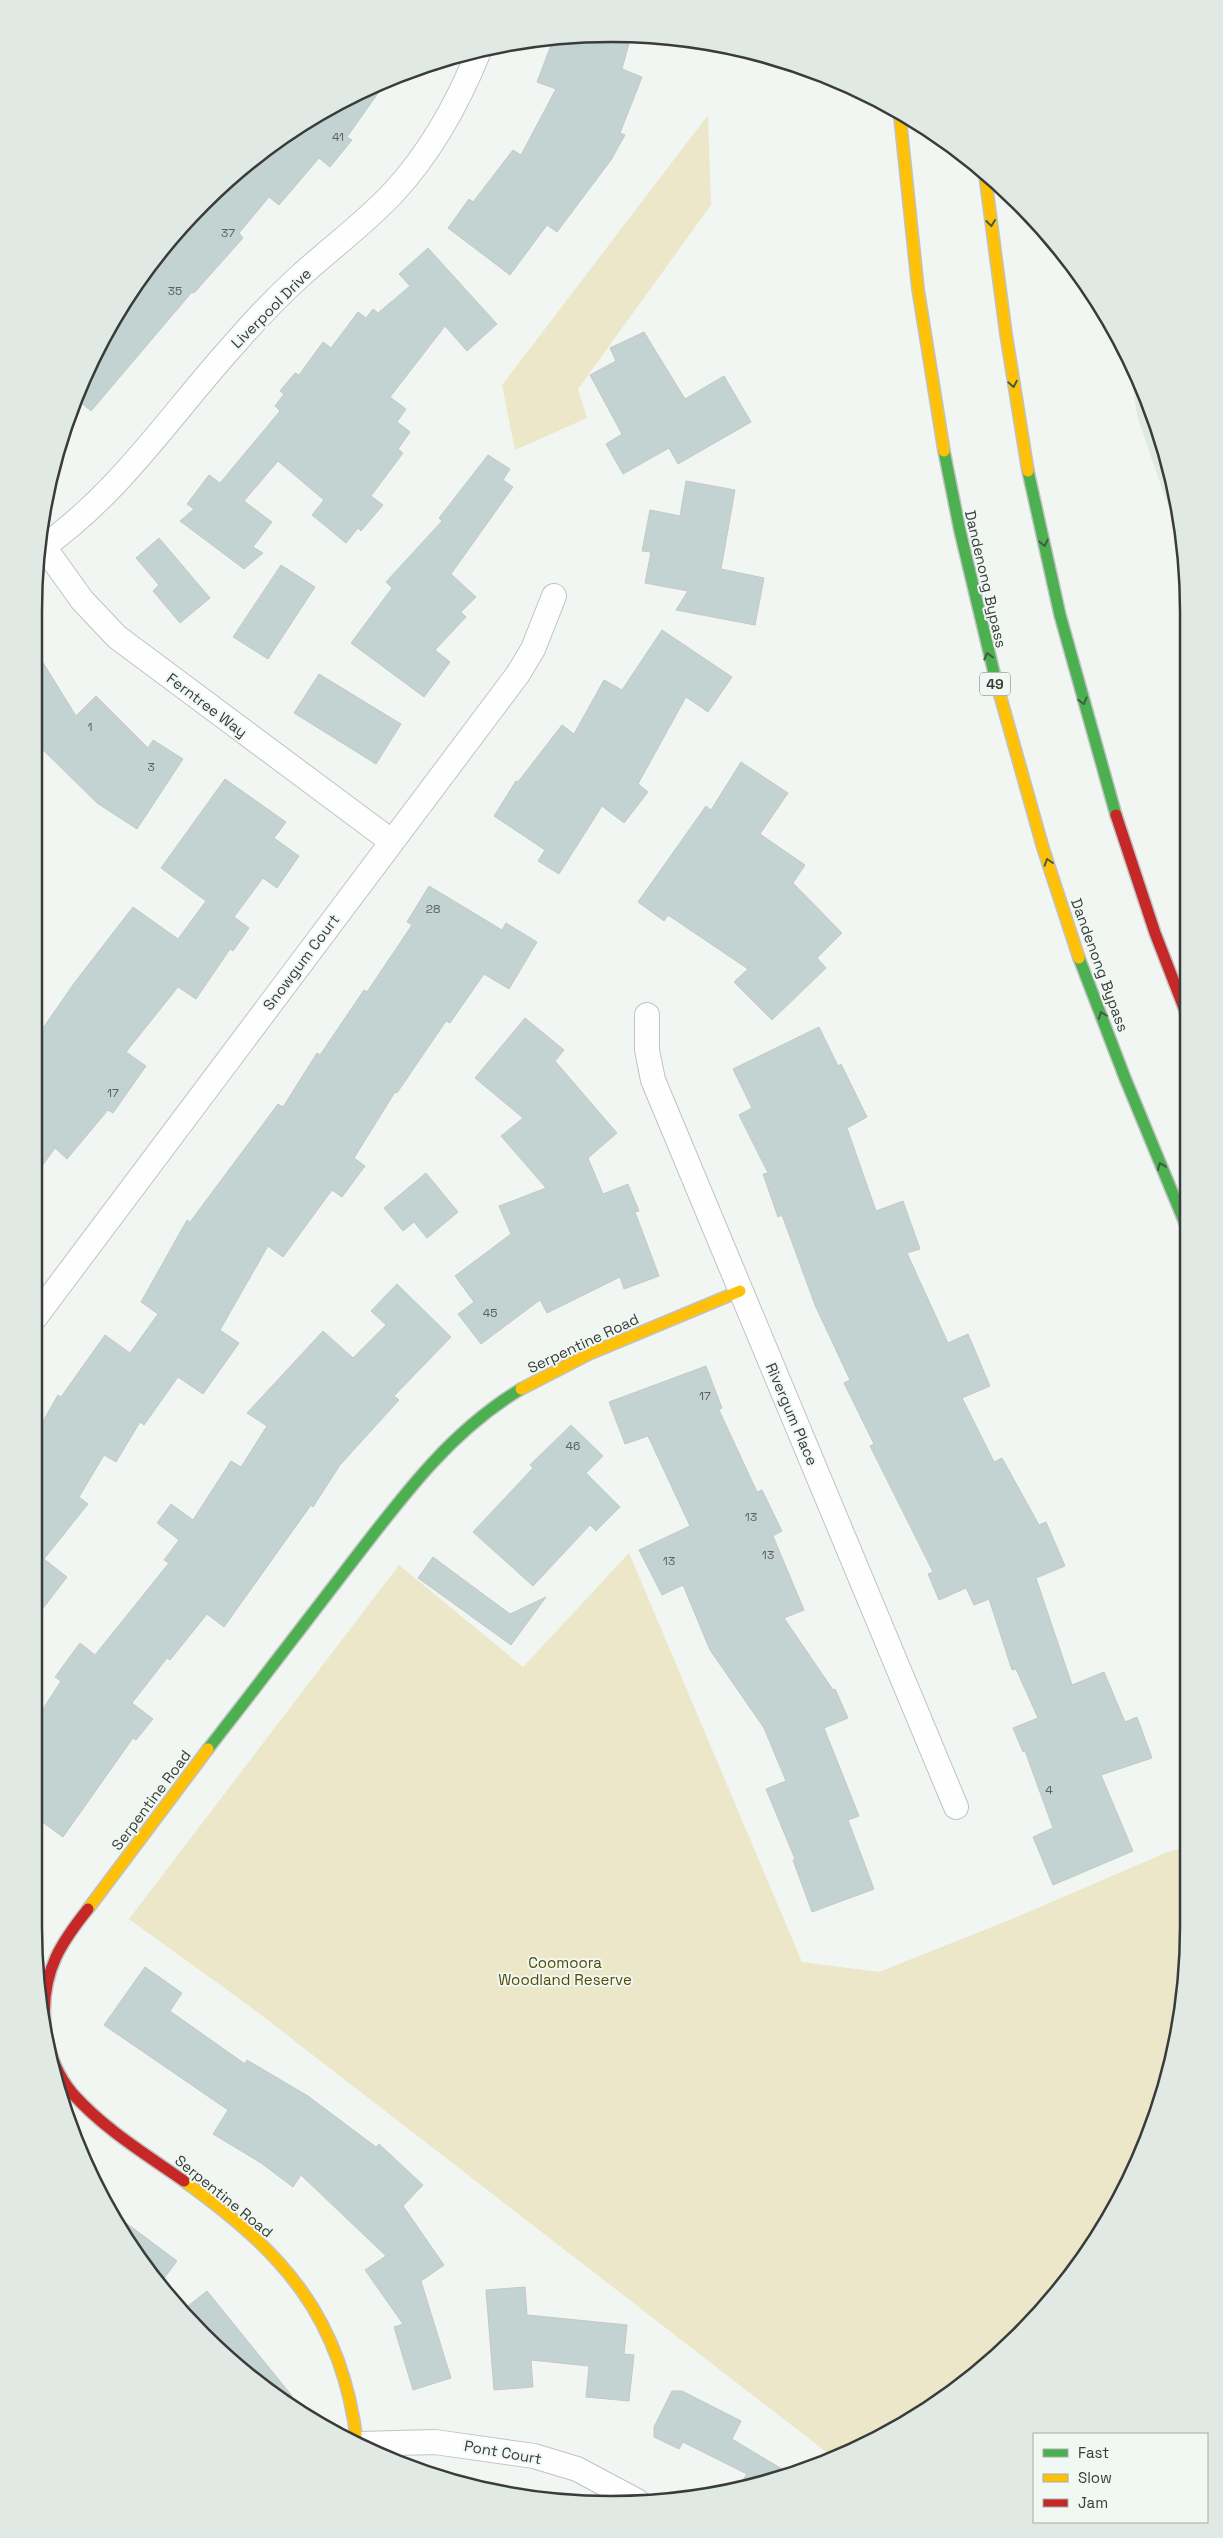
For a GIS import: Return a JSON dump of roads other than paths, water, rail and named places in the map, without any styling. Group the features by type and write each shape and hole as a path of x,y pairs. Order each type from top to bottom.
{"main road":[{"name":"Dandenong Bypass","path":"900,122 928,363 955,510 988,660 1069,928 1127,1083 1180,1211"},
{"path":"986,183 1007,350 1025,456 1064,628 1102,768 1134,874 1180,997"},
{"name":"Serpentine Road","path":"46,1990 51,1968 68,1934 302,1627 416,1480 441,1452 502,1401 556,1369 740,1291"},
{"name":"Serpentine Road","path":"65,2083 89,2110 245,2230 273,2255 294,2279 319,2316 338,2352 350,2390 357,2435"}],"street":[{"name":"Liverpool Drive","path":"46,544 112,486 159,435 236,341 270,305 393,193 444,126 476,59"},
{"name":"Ferntree Way","path":"46,553 82,600 117,637 391,841"},
{"name":"Snowgum Court","path":"42,1308 518,674 533,648 554,596"},
{"name":"Rivergum Place","path":"647,1015 647,1050 654,1080 740,1291 956,1807"},
{"name":"Pont Court","path":"373,2443 435,2442 534,2456 577,2469 626,2495"}],"park label":[{"name":"Coomoora Woodland Reserve","path":"565,1970"}]}
